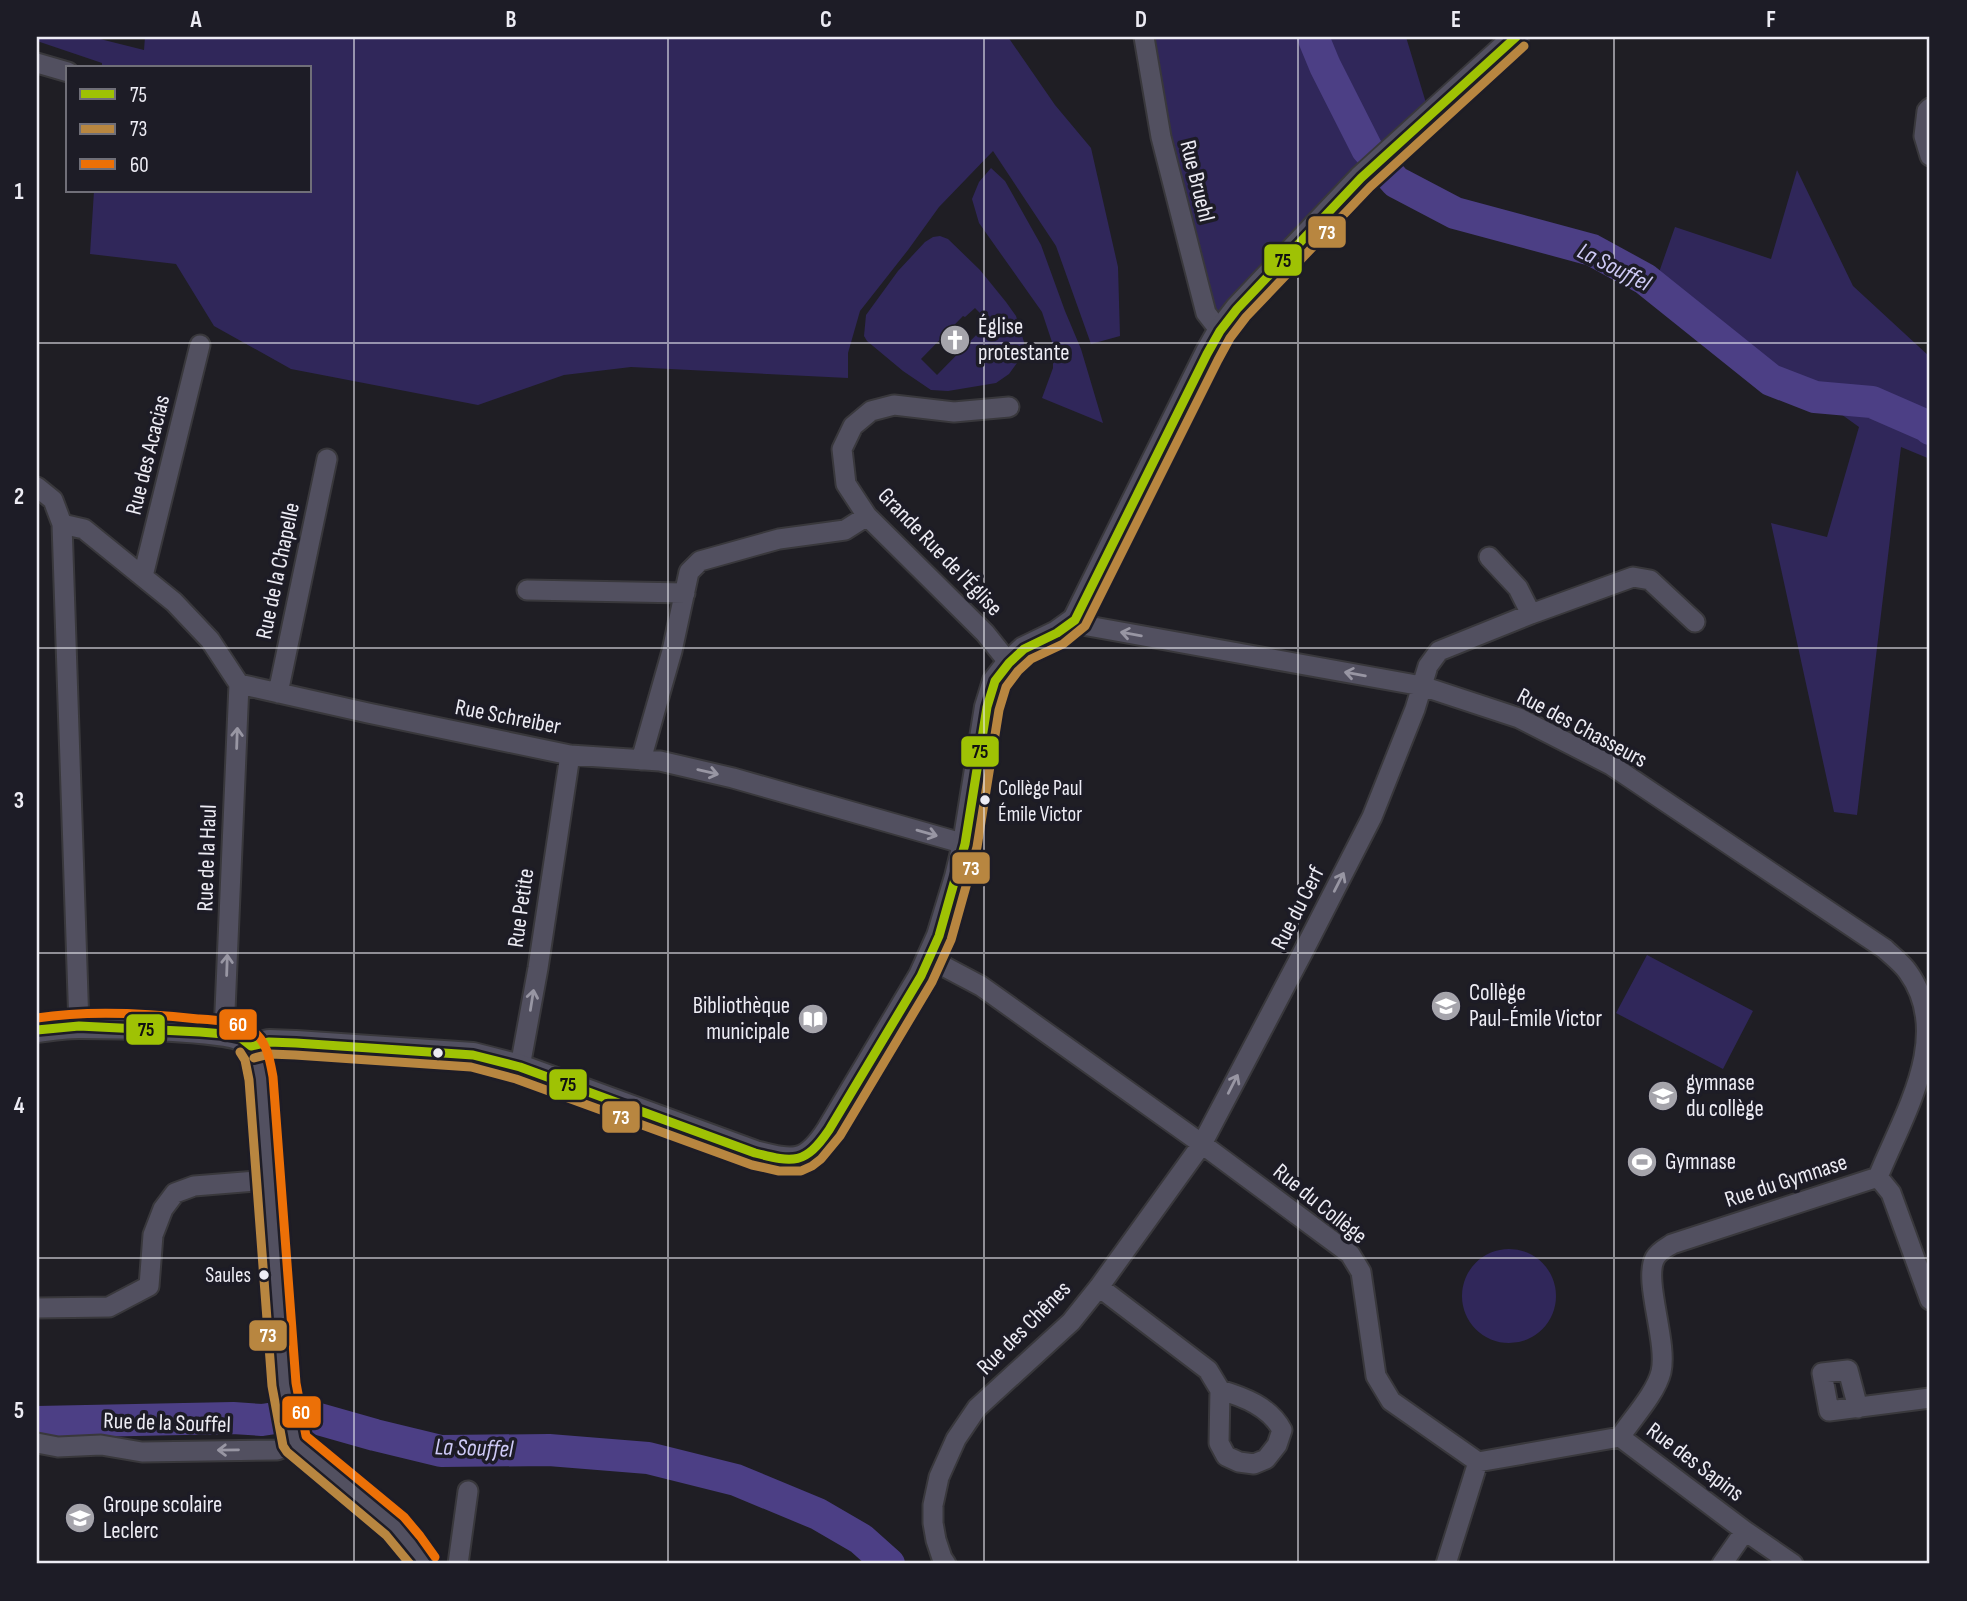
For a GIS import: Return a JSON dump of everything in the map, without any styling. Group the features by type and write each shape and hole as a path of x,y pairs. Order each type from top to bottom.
{"street":[{"name":"Rue Bruehl","path":"1144,37 1161,137 1199,286 1206,313 1220,331"},
{"path":"251,1046 283,1042 488,1057 755,1153 781,1160 806,1157 830,1129 930,958 939,936 965,844 987,707 995,681 1024,649 1057,633 1075,620 1220,331 1237,309 1361,178 1516,37"},
{"path":"37,63 66,71"},
{"path":"1930,108 1927,111 1924,136 1930,156"},
{"name":"Rue des Acacias","path":"143,576 200,345"},
{"name":"Grande Rue de l'Église","path":"1009,408 954,412 894,405 871,411 853,426 842,449 846,484 867,516 985,633 1009,663"},
{"name":"Rue de la Chapelle","path":"278,693 327,459"},
{"path":"37,487 52,500 62,524 79,1026"},
{"path":"641,760 673,651 689,572 699,561 779,539 845,530 867,516"},
{"path":"62,524 85,529 174,602 210,640 239,684"},
{"path":"63,555 96,539"},
{"path":"1489,557 1518,588 1531,614"},
{"name":"Rue du Cerf","path":"1202,1144 1371,817 1415,709 1428,666 1439,651 1633,577 1650,580 1695,622"},
{"path":"527,590 685,593"},
{"name":"Rue des Chasseurs","path":"1075,620 1088,626 1422,686 1519,718 1611,765 1885,950 1908,970 1922,996"},
{"name":"Rue Schreiber","path":"239,684 570,754 660,761 733,778 965,844"},
{"name":"Rue de la Haul","path":"224,1034 239,684"},
{"name":"Rue Petite","path":"520,1067 570,754"},
{"name":"Rue du Collège","path":"930,958 981,986 1350,1254 1361,1272 1376,1376 1391,1401 1478,1462"},
{"name":"Rue du Gymnase","path":"1654,1259 1672,1244 1878,1177 1914,1094 1924,1055 1927,1024 1922,996"},
{"path":"37,1030 79,1026 224,1034 241,1038 251,1046 257,1056 261,1078 287,1404 293,1435 395,1526 425,1564"},
{"name":"Rue des Chênes","path":"946,1564 936,1540 933,1505 939,1477 956,1439 977,1408 1071,1322 1202,1144"},
{"path":"1878,1177 1891,1193 1930,1300"},
{"path":"37,1308 109,1307 149,1286 153,1235 163,1209 175,1193 194,1186 268,1180"},
{"name":"Rue des Sapins","path":"1654,1259 1652,1279 1662,1355 1661,1373 1620,1437 1793,1564"},
{"path":"1099,1287 1208,1370 1220,1390"},
{"path":"1858,1408 1930,1398"},
{"name":"Rue de la Souffel","path":"37,1443 58,1447 101,1445 142,1452 277,1450 293,1435"},
{"path":"1446,1564 1478,1462 1620,1437"},
{"path":"458,1564 468,1491"},
{"path":"1722,1564 1745,1531"}],"shaded area":[{"path":"37,37 92,37 144,50 145,37 1008,37 1055,105 1091,148 1118,267 1120,336 1091,344 1056,246 993,151 939,207 860,311 848,353 848,378 631,367 564,375 478,405 291,369 214,326 176,264 90,254 94,192 312,192 312,66 102,66 102,63 37,41"},
{"path":"1136,37 1406,37 1433,126 1224,332 1181,247"},
{"path":"991,168 1005,181 1041,245 1081,349 1103,423 1042,398 1053,368 1053,345 1042,312 979,223 972,199 979,182"},
{"path":"1797,170 1853,286 1930,357 1930,459 1901,447 1857,815 1834,812 1771,523 1827,537 1859,427 1788,376 1728,339 1657,278 1675,227 1771,259"},
{"path":"933,237 948,239 980,270 1016,316 1024,342 1024,353 1009,374 996,383 948,391 931,390 903,371 864,336 866,315 898,271","holes":["975,308 986,319 986,325 937,375 921,359 963,316"]},
{"path":"1647,955 1753,1011 1723,1069 1616,1013"},
{"path":"1500,1249 1518,1249 1543,1262 1553,1278 1556,1296 1553,1314 1543,1330 1518,1343 1500,1343 1475,1330 1462,1305 1462,1287 1475,1262"}],"waterway":[{"name":"La Souffel","path":"1313,37 1367,149 1396,182 1455,213 1592,250 1645,279 1771,380 1815,397 1872,402 1930,429"},
{"name":"La Souffel","path":"37,1422 233,1418 262,1420 301,1414 441,1451 549,1450 648,1458 736,1480 818,1514 861,1539 889,1564"}],"transit line":[{"name":"75","path":"251,1046 269,1042 296,1043 473,1055 520,1067 755,1153 789,1159 798,1158 813,1150 829,1130 921,976 939,936 965,844 987,707 995,681 1024,649 1057,633 1075,620 1207,354 1237,309 1361,178 1516,37"},
{"name":"73","path":"254,1058 270,1054 295,1055 471,1067 516,1079 752,1165 779,1171 801,1171 821,1159 840,1136 932,982 951,940 977,847 999,710 1006,687 1031,659 1063,644 1085,626 1218,360 1246,317 1370,187 1524,46"},
{"name":"60","path":"37,1018 117,1013 158,1015 232,1023 251,1030 261,1039 267,1051 273,1077 296,1383 306,1436 404,1517 435,1557"},
{"name":"75","path":"37,1030 79,1026 200,1032 241,1038 251,1046"},
{"name":"73","path":"240,1052 245,1060 249,1080 272,1386 283,1446 386,1535 410,1564"}],"place":[{"name":"Église protestante","path":"955,340"},
{"name":"Collège Paul Émile Victor","path":"985,800"},
{"name":"Collège Paul-Émile Victor","path":"1446,1006"},
{"name":"Bibliothèque municipale","path":"813,1019"},
{"name":"gymnase du collège","path":"1663,1096"},
{"name":"Gymnase","path":"1642,1162"},
{"name":"Saules","path":"264,1275"},
{"name":"Groupe scolaire Leclerc","path":"80,1518"}]}
